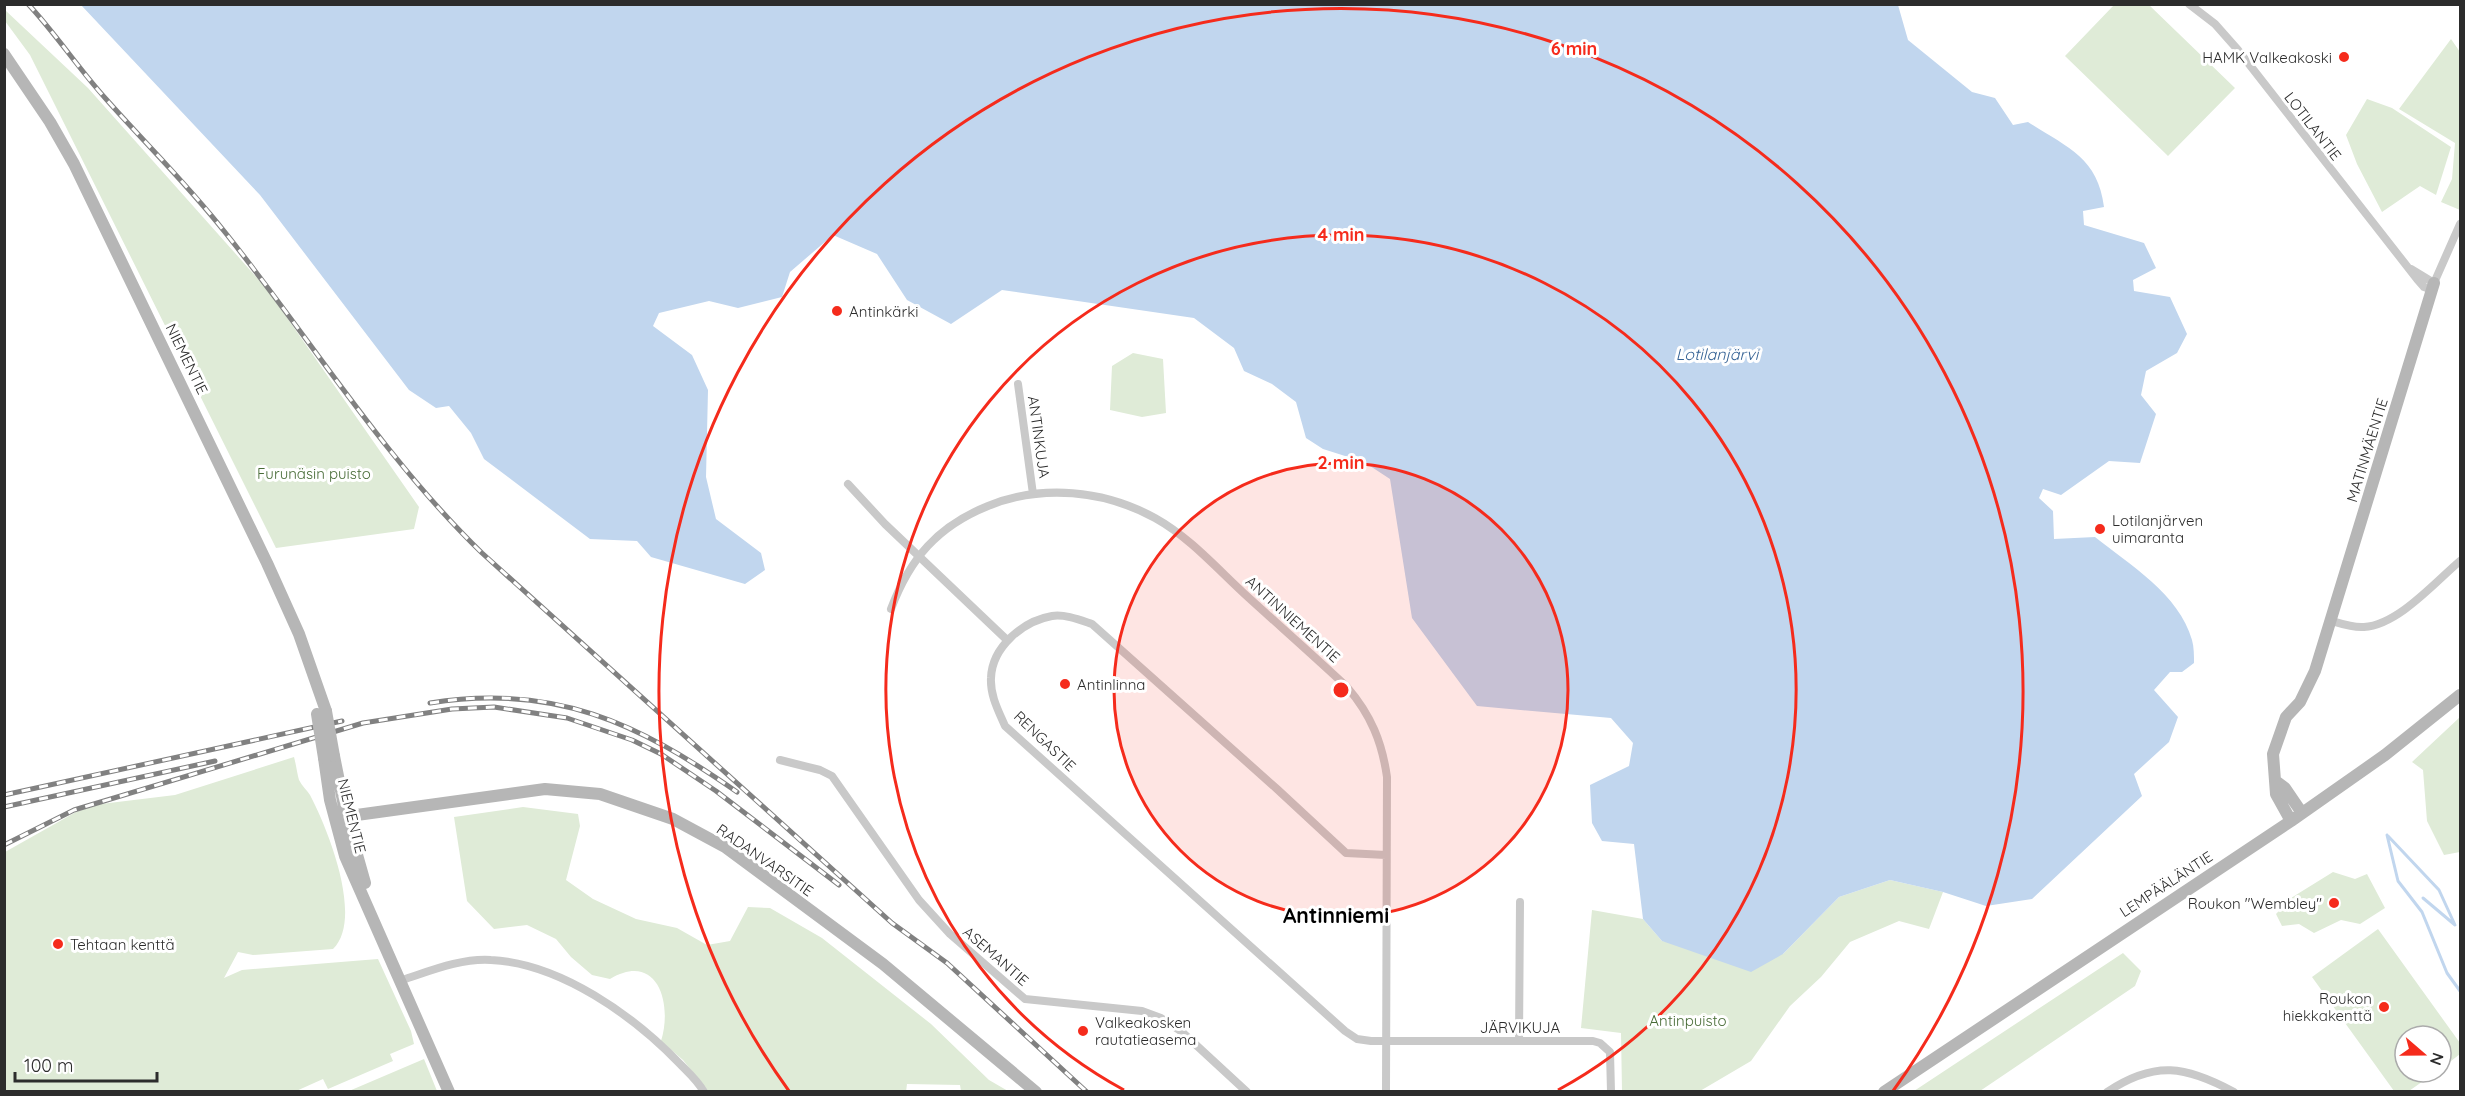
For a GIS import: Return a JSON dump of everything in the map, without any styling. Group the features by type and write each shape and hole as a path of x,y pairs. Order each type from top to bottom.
{"main road":[{"name":"NIEMENTIE","path":"4,54 50,122 95,205 299,634 321,713 345,856 402,980 449,1092"},
{"name":"MATINMÄENTIE","path":"2291,821 2277,794 2274,748 2295,698 2307,688 2332,621 2433,286"},
{"name":"LEMPÄÄLÄNTIE","path":"1884,1092 2291,821 2385,754 2460,695"},
{"path":"2277,782 2292,796 2302,813"},
{"name":"RADANVARSITIE","path":"341,822 387,812 546,789 600,794 673,819 725,847 846,937 1036,1092"}],"street":[{"name":"LOTILANTIE","path":"2189,4 2215,24 2238,50 2424,287 2433,286"},
{"name":"MATINMÄENTIE","path":"2433,286 2460,224"},
{"name":"ANTINKUJA","path":"1018,384 1033,494"},
{"path":"848,484 885,524 1007,640"},
{"name":"ANTINNIEMENTIE","path":"891,609 907,575 920,555 941,531 966,515 1004,500 1033,494 1057,492 1087,495 1127,506 1156,519 1186,540 1347,687 1363,706 1383,750 1387,777 1386,1092"},
{"path":"2332,621 2356,627 2382,624 2396,616 2460,561"},
{"name":"RENGASTIE","path":"1386,855 1346,853 1092,624 1073,618 1053,616 1032,622 1007,640 996,657 990,677 993,702 1005,726 1329,1018 1357,1039 1387,1042"},
{"name":"ASEMANTIE","path":"780,760 820,770 832,776 919,900 950,934 1025,999 1142,1011 1161,1018 1191,1040 1247,1092"},
{"path":"1519,1041 1520,902"},
{"path":"402,980 437,968 489,960 510,962 577,985 657,1038 704,1092"},
{"name":"JÄRVIKUJA","path":"1387,1042 1600,1043 1610,1052 1612,1059 1611,1092"},
{"path":"2107,1092 2120,1083 2153,1071 2178,1068 2209,1078 2234,1092"}],"green space":[{"path":"2114,5 2149,5 2235,88 2168,156 2065,56"},
{"name":"Furunäsin puisto","path":"5,10 88,88 267,289 419,507 414,529 276,548 30,55 5,21"},
{"path":"2451,39 2460,52 2460,210 2441,202 2452,179 2455,143 2399,109"},
{"path":"2367,99 2392,108 2451,147 2436,195 2420,186 2382,212 2357,164 2346,135"},
{"path":"1133,353 1163,359 1166,413 1142,417 1110,410 1112,366"},
{"path":"2460,717 2460,852 2444,855 2427,821 2423,770 2412,762"},
{"path":"294,757 299,780 310,795 326,829 340,874 345,917 342,935 333,949 253,955 238,952 224,978 242,970 378,959 411,1031 414,1044 390,1054 393,1061 328,1089 323,1079 294,1092 5,1091 5,852 76,812 101,804 175,795"},
{"path":"523,807 578,814 580,826 566,880 593,899 636,919 677,928 707,945 730,941 748,907 770,908 822,938 931,1024 989,1080 1008,1091 961,1091 960,1085 907,1084 906,1092 708,1091 683,1060 661,1041 665,1011 663,997 658,985 650,976 639,972 626,972 610,979 592,975 571,957 556,939 527,925 494,929 467,901 454,817"},
{"name":"Roukon \"Wembley\"","path":"2333,872 2355,879 2367,874 2385,908 2360,924 2341,920 2314,933 2299,924 2282,926 2276,914 2291,898"},
{"name":"Antinpuisto","path":"1890,880 1943,892 1929,929 1899,921 1850,942 1821,977 1790,1006 1751,1061 1700,1091 1622,1091 1621,1033 1581,1028 1592,910 1643,919 1662,941 1783,954 1839,897"},
{"name":"Roukon hiekkakenttä","path":"2378,929 2446,1024 2393,1024 2393,1084 2419,1084 2409,1091 2394,1091 2312,977"},
{"path":"2123,953 2141,971 2135,986 1980,1091 1914,1091"},
{"name":"Roukon hiekkakenttä","path":"2453,1033 2460,1043 2460,1054 2453,1060"},
{"path":"424,1059 437,1091 349,1091"}],"water":[{"name":"Lotilanjärvi","path":"81,5 1898,5 1908,40 1972,92 1995,98 2013,125 2028,122 2078,155 2087,165 2101,190 2104,207 2083,211 2084,225 2144,243 2156,268 2133,280 2134,291 2170,297 2187,334 2177,353 2146,371 2141,395 2156,414 2140,463 2109,461 2061,495 2043,489 2039,498 2053,511 2054,539 2095,537 2152,582 2176,608 2192,640 2194,663 2182,672 2170,672 2154,690 2178,717 2169,742 2134,774 2142,796 2032,899 1986,906 1943,892 1890,880 1839,897 1783,954 1751,972 1662,941 1643,919 1634,844 1602,841 1592,823 1590,785 1629,766 1633,743 1611,718 1477,706 1412,618 1390,479 1364,462 1323,449 1306,438 1296,402 1272,384 1244,371 1234,348 1194,318 1002,290 951,324 907,300 877,254 833,235 790,272 782,297 738,308 709,301 659,313 653,326 692,355 708,390 706,477 716,519 761,553 765,570 745,584 651,557 637,541 590,539 484,459 471,433 449,406 436,408 409,390 260,195"}],"waterway":[{"path":"2387,835 2398,881 2422,912 2447,973 2460,991"},
{"path":"2388,836 2439,890 2455,925 2423,898"}],"railway":[{"path":"28,4 96,87 210,214 412,477 482,553 892,923 947,963 1087,1092"},
{"path":"430,703 475,698 516,699 556,704 593,714 629,728 665,746 737,792"},
{"path":"4,845 74,810 363,723 452,709 494,707 567,718 632,740 661,754 716,791 839,885"},
{"path":"4,795 342,721"},
{"path":"4,807 215,761"}],"place":[{"name":"HAMK Valkeakoski","path":"2344,57"},
{"name":"Antinkärki","path":"837,311"},
{"name":"Lotilanjärven uimaranta","path":"2100,529"},
{"name":"Antinlinna","path":"1065,684"},
{"name":"Roukon \"Wembley\"","path":"2334,903"},
{"name":"Tehtaan kenttä","path":"58,944"},
{"name":"Roukon hiekkakenttä","path":"2384,1007"},
{"name":"Valkeakosken rautatieasema","path":"1083,1031"}],"district":[{"name":"Antinniemi","path":"1336,915"}]}
